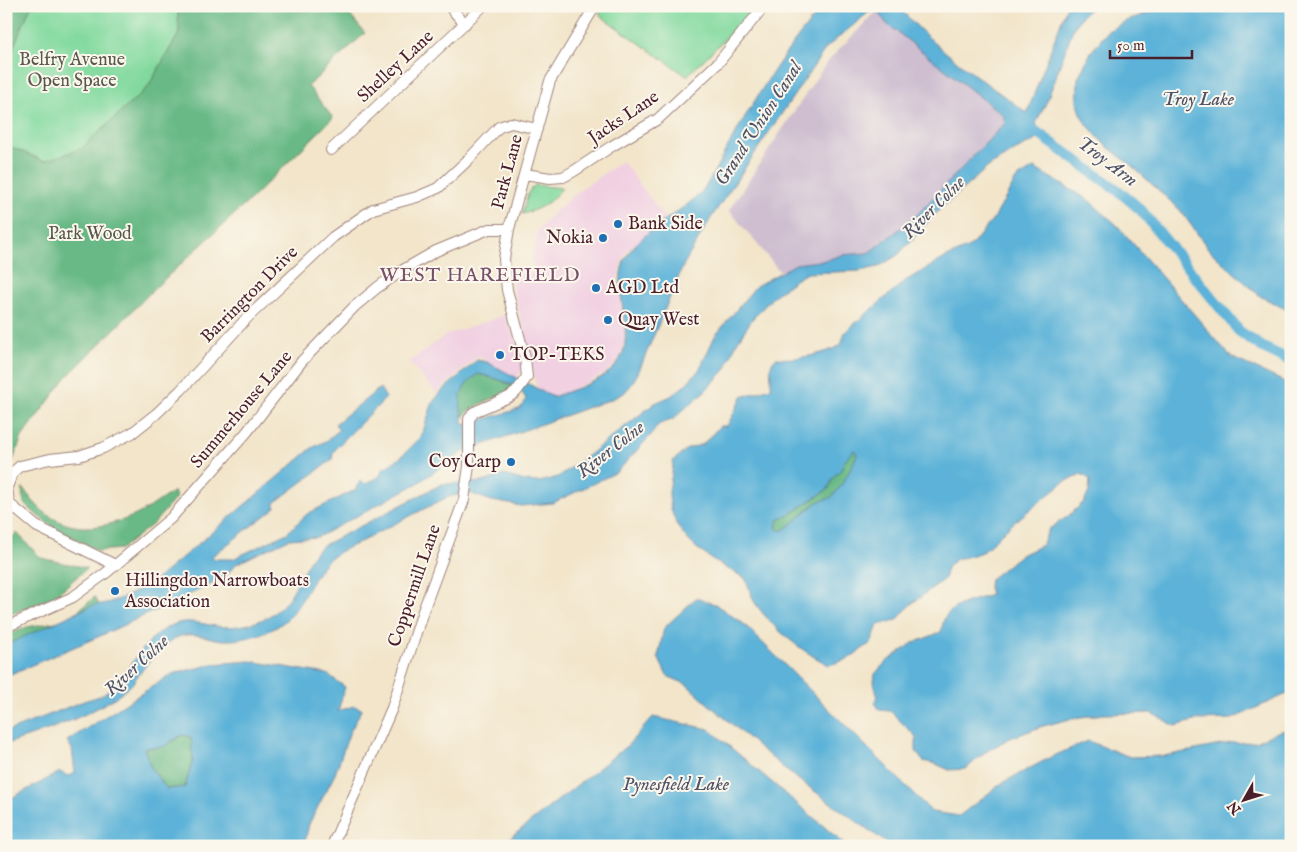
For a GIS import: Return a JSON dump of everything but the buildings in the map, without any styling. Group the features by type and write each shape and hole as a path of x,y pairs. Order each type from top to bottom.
{"street":[{"path":"449,6 465,24"},
{"name":"Shelley Lane","path":"331,150 483,6"},
{"name":"Park Lane","path":"525,358 507,290 504,259 509,229 550,81 595,6"},
{"name":"Jacks Lane","path":"525,174 550,178 563,177 658,119 718,62 764,6"},
{"name":"Barrington Drive","path":"8,502 7,487 13,472 20,466 50,459 79,456 103,448 132,433 156,414 254,311 333,237 373,209 417,197 438,188 499,127 511,124 536,129"},
{"name":"Summerhouse Lane","path":"6,627 73,597 171,518 247,432 302,361 354,306 403,270 436,251 489,229 509,229"},
{"name":"Coppermill Lane","path":"332,846 392,708 422,611 464,497 469,460 468,419 474,412 508,398 518,390 527,377 525,358"},
{"path":"8,502 36,526 115,565"}],"shaded area":[{"path":"877,11 886,23 1003,115 1006,123 914,218 868,253 842,255 827,260 796,264 781,273 729,210 827,62"},
{"path":"622,161 665,218 626,252 620,267 617,283 625,327 621,354 616,363 607,372 553,397 537,388 511,279 536,272 532,260 538,230 554,212 580,190"},
{"path":"505,315 525,364 517,378 478,356 436,393 409,362 446,335"}],"green space":[{"path":"6,6 31,6 6,64"},
{"name":"Belfry Avenue Open Space","path":"31,6 180,6 178,14 179,33 148,87 81,149 44,161 6,145 6,64"},
{"name":"Park Wood","path":"180,6 342,6 365,33 308,86 333,118 251,199 156,287 65,379 22,437 6,478 6,145 44,161 81,149 148,87 179,33 178,14"},
{"path":"605,6 756,6 687,76 599,15"},
{"path":"535,185 562,188 545,205 522,214 529,191"},
{"path":"478,374 500,380 514,387 474,407 463,417 460,403 461,392"},
{"path":"853,450 857,454 855,459 846,478 834,495 814,504 785,529 781,531 775,528 778,520 789,515 828,489 834,476 841,470 843,463"},
{"path":"23,488 43,511 53,518 65,524 90,527 129,518 147,509 174,491 176,498 153,524 121,549 98,551 53,527 37,515 25,504 22,495"},
{"path":"17,533 41,558 87,568 54,597 6,616 6,542"},
{"path":"95,597 99,605 66,637 6,671 6,636 27,627 66,620"},
{"path":"182,735 191,736 193,760 185,787 167,789 151,768 144,748 163,747"}],"water":[{"path":"824,6 898,6 912,22 943,50 1027,113 1067,6 1097,6 1088,10 1073,29 1047,101 1036,123 1042,137 988,167 939,210 898,255 878,267 860,271 807,273 775,295 753,318 737,342 725,370 706,390 672,420 659,424 617,472 553,503 521,506 492,501 469,493 448,497 341,551 328,560 293,613 275,628 237,640 224,640 194,635 176,638 157,653 132,684 105,704 72,720 6,744 6,732 105,693 114,685 154,637 175,624 190,622 231,627 254,623 268,617 282,606 289,597 309,562 322,546 442,484 483,482 504,475 525,481 539,482 558,477 655,403 671,396 684,386 699,370 715,336 756,286 796,264 827,260 842,255 868,253 913,219 1005,123 1003,115 886,23 875,7 826,48 711,218 684,264 638,373 624,393 612,399 463,452 418,483 318,537 289,539 236,564 223,579 100,636 6,676 6,645 93,605 116,600 153,582 312,448 326,441 339,430 335,424 380,388 386,398 337,447 332,455 333,459 274,503 276,507 211,557 216,559 233,559 287,533 307,514 355,490 360,481 366,484 380,476 383,469 401,457 421,437 433,402 442,391 477,360 487,362 553,397 589,383 609,372 620,360 625,346 620,283 622,268 628,254 648,233 702,192 763,88 785,54","holes":["478,374 512,385 523,393 526,399 524,404 519,409 464,425 460,403 461,396 466,385"]},
{"name":"Troy Lake","path":"1171,6 1291,6 1291,312 1260,296 1210,251 1180,210 1132,166 1104,144 1084,121 1077,102 1078,78 1091,52 1108,31 1130,19"},
{"path":"1034,168 1087,199 1117,225 1231,357 1291,385 1291,692 1232,719 1198,720 1175,726 1151,713 1103,714 1074,718 1043,726 1008,739 984,753 966,769 949,770 923,761 916,752 916,737 890,711 879,710 875,702 877,695 874,682 875,674 886,662 913,643 941,632 945,617 954,608 991,595 990,579 1021,555 1042,545 1049,529 1084,502 1089,492 1090,479 1081,474 1064,482 1006,529 984,551 955,559 947,568 944,579 910,605 897,620 878,625 871,643 848,659 829,665 798,646 770,622 755,603 745,578 705,555 694,545 676,522 671,508 669,492 673,461 687,449 703,444 720,426 727,426 742,397 771,388 771,367 776,358 810,356 826,352 841,345 845,332 905,281 945,258 971,246 995,217 1016,179","holes":["854,450 857,454 846,478 834,495 811,507 781,531 776,528 778,520 789,515 828,489 834,476 841,470 843,463"]},
{"path":"696,598 715,604 745,625 932,812 959,816 1002,783 1051,757 1088,741 1130,757 1164,756 1231,743 1255,742 1280,731 1291,730 1291,846 891,846 792,775 686,684 667,676 658,657 664,628"},
{"path":"250,661 327,674 345,687 338,711 354,706 362,709 349,734 335,774 309,824 304,846 6,846 6,801 60,772 68,776 75,773 72,749 67,741 172,674 214,664","holes":["182,735 191,737 193,760 185,787 167,789 151,768 144,748 163,747"]},
{"name":"Pynesfield Lake","path":"653,717 709,729 847,846 500,846 628,745"}],"waterway":[{"name":"Troy Arm","path":"1031,128 1120,192 1141,210 1239,331 1262,347 1291,361"}],"place":[{"name":"Bank Side","path":"618,224"},
{"name":"Nokia","path":"603,238"},
{"name":"AGD Ltd","path":"596,288"},
{"name":"Quay West","path":"608,320"},
{"name":"TOP-TEKS","path":"500,355"},
{"name":"Coy Carp","path":"511,462"},
{"name":"Hillingdon Narrowboats Association","path":"115,591"}],"district":[{"name":"WEST HAREFIELD","path":"480,275"}],"water label":[{"name":"Grand Union Canal","path":"759,124"},
{"name":"River Colne","path":"934,208"},
{"name":"River Colne","path":"611,450"},
{"name":"River Colne","path":"137,666"}]}
